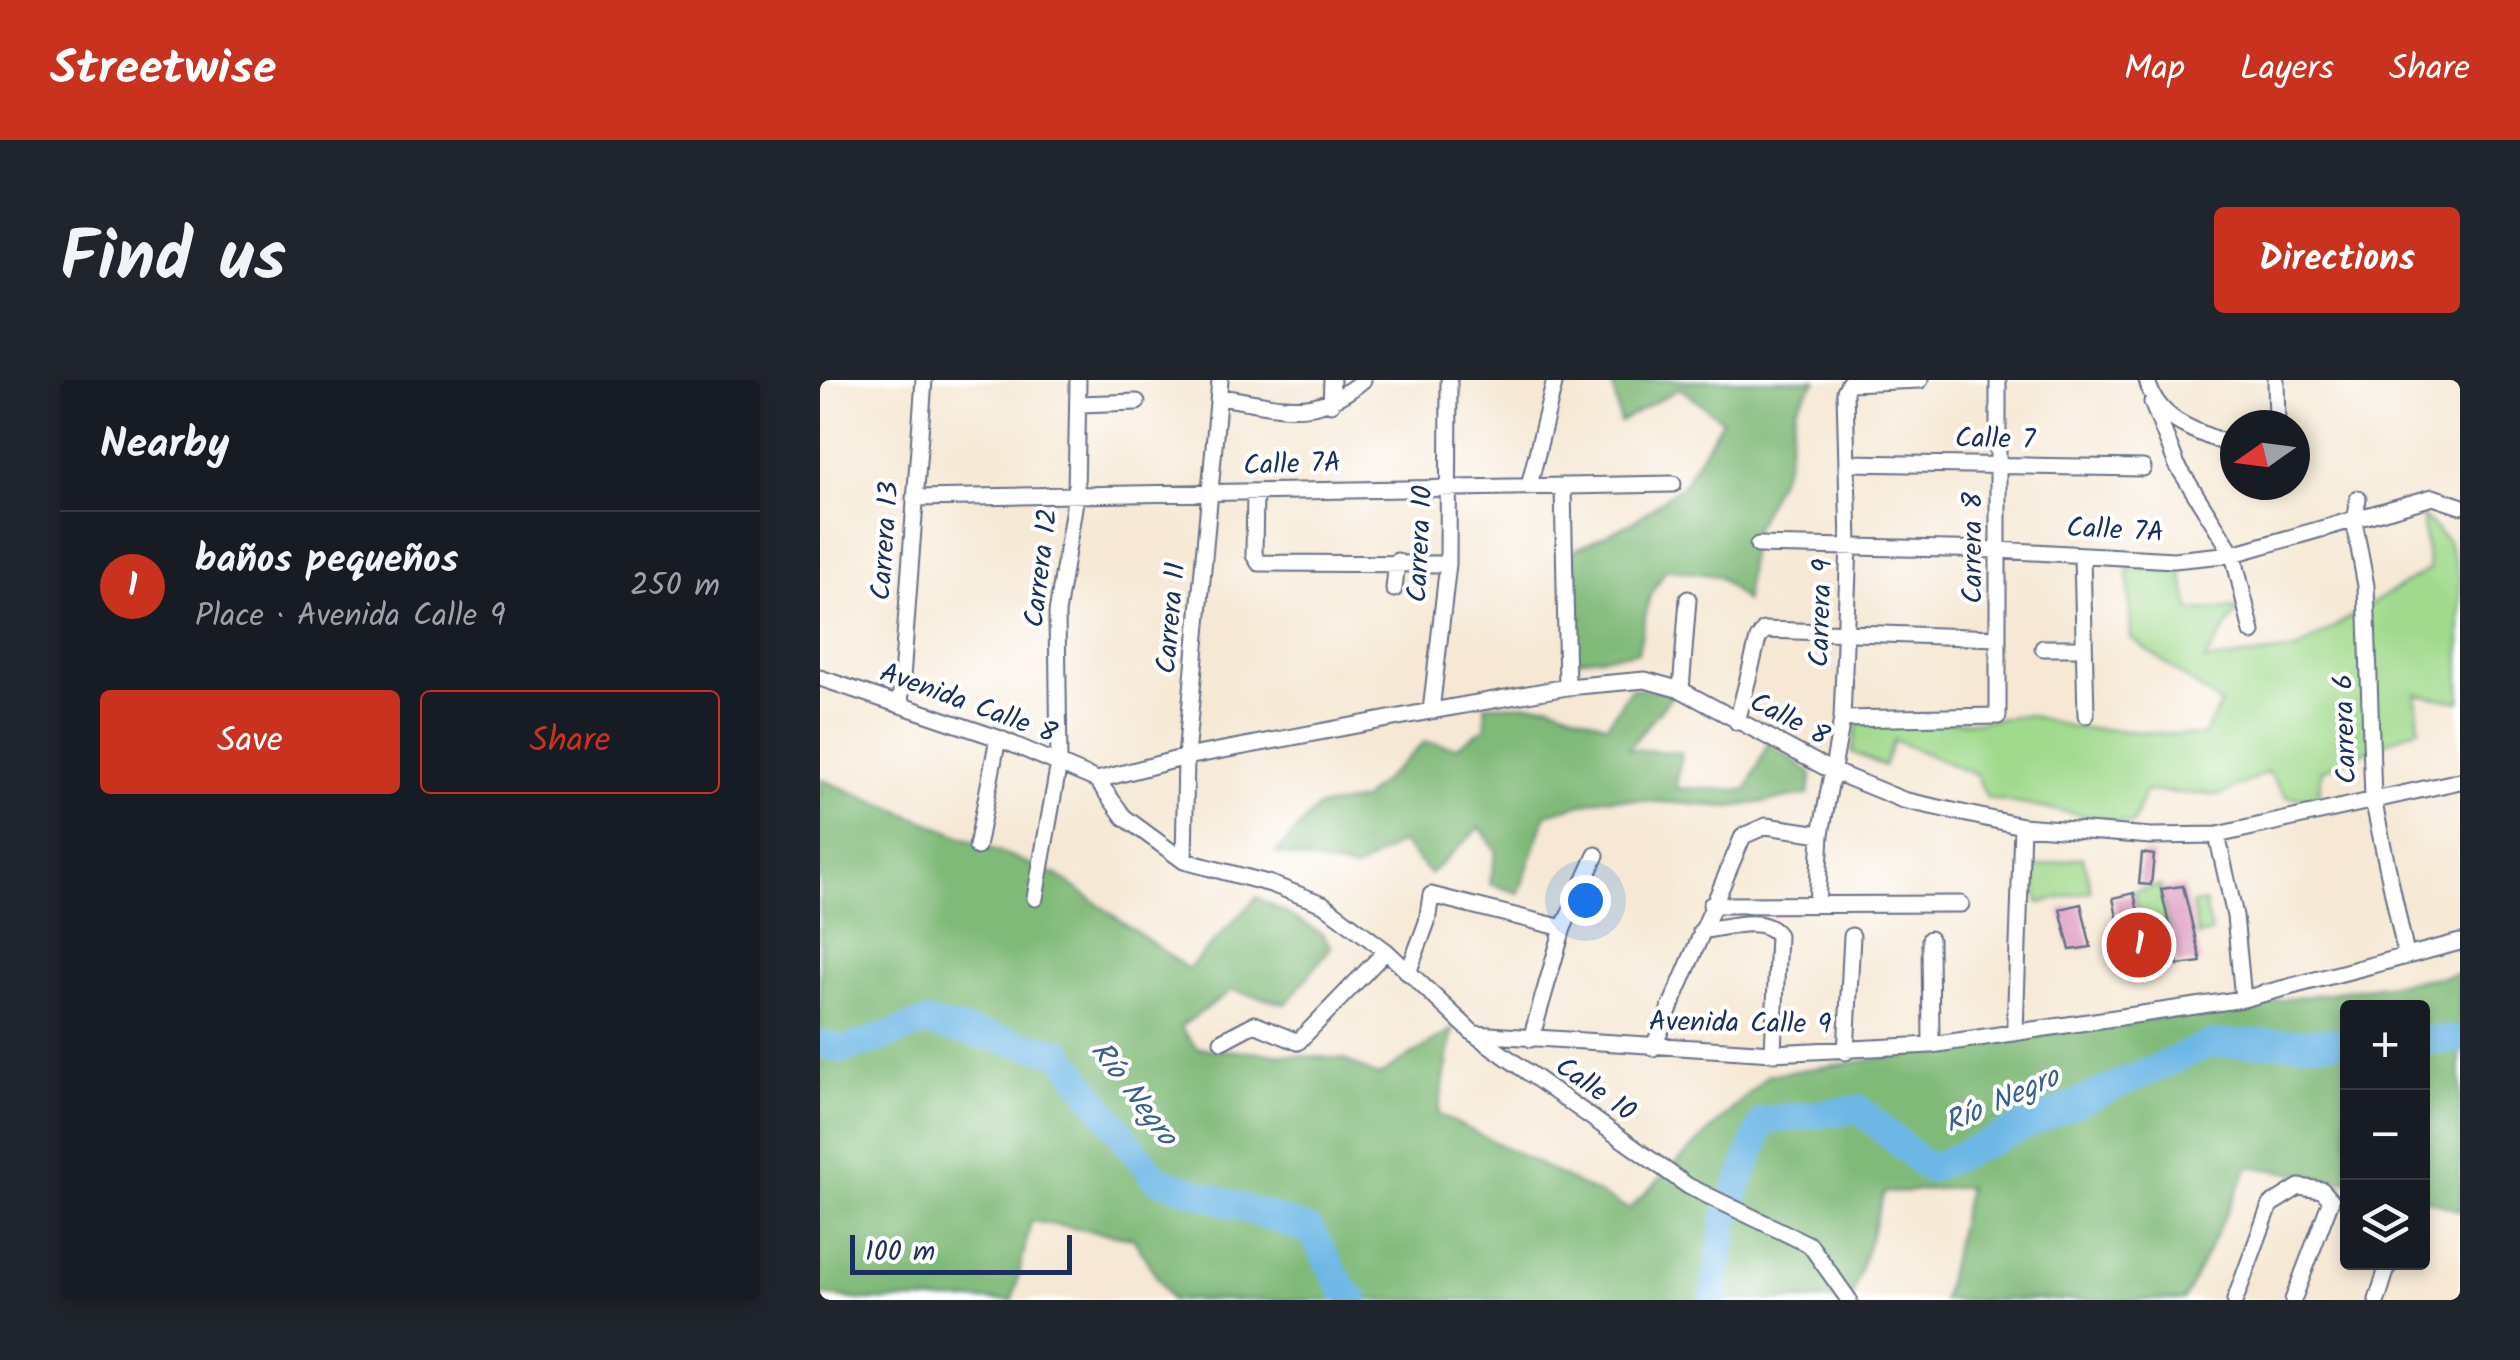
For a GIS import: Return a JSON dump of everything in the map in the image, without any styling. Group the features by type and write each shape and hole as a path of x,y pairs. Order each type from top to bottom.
{"street":[{"name":"Carrera 13","path":"900,706 924,380"},
{"name":"Carrera 12","path":"1035,898 1060,763 1057,613 1076,495 1078,380"},
{"path":"1331,404 1332,380"},
{"path":"1220,388 1305,409 1331,404 1363,380"},
{"name":"Carrera 10","path":"1431,711 1448,564 1450,380"},
{"path":"1529,486 1556,380"},
{"name":"Carrera 9","path":"1817,904 1820,834 1842,719 1847,634 1850,545 1844,392 1849,383 1920,380"},
{"name":"Carrera 8","path":"1842,719 1998,716 1998,380"},
{"path":"2148,380 2152,402 2177,465 2234,554 2252,632"},
{"path":"2276,380 2277,410"},
{"name":"Carrera 11","path":"1184,861 1186,757 1206,492 1220,388"},
{"path":"1080,404 1138,402"},
{"path":"2152,402 2174,421 2220,440"},
{"name":"Calle 7","path":"1848,463 2142,468"},
{"name":"Calle 7A","path":"914,498 1450,484 1673,484"},
{"path":"1563,486 1567,687"},
{"path":"1255,492 1254,555 1259,563 1448,564"},
{"name":"Calle 7A","path":"1758,546 1850,545 2174,560 2234,554 2434,497 2460,506"},
{"name":"Carrera 6","path":"2358,499 2354,521 2366,586 2373,800 2406,955"},
{"path":"2082,556 2086,715"},
{"path":"1394,589 1398,561"},
{"path":"1681,690 1688,600"},
{"path":"1738,722 1758,639 1764,630 1998,638"},
{"path":"2043,648 2083,648"},
{"name":"Avenida Calle 8","path":"820,678 998,738 1096,780"},
{"name":"Calle 8","path":"1096,780 1186,757 1431,711 1567,687 1646,680 1681,690 1830,770 1902,800 2022,826 2151,836 2217,835 2460,781"},
{"path":"977,847 998,738"},
{"path":"1096,780 1124,817 1184,861 1272,884 1322,904 1386,951 1474,1034"},
{"path":"2015,1033 2022,826"},
{"path":"1653,1048 1743,836 1755,828 1820,834"},
{"path":"2217,835 2235,916 2243,999"},
{"path":"1531,1039 1563,928 1596,855"},
{"path":"1408,974 1420,949 1431,895 1563,928"},
{"path":"1711,904 1961,904"},
{"path":"1701,931 1760,923 1772,926 1778,935 1773,1053"},
{"path":"1846,1052 1852,936"},
{"path":"1930,939 1931,1045"},
{"name":"Avenida Calle 9","path":"1474,1034 1773,1053 1931,1045 2243,999 2460,942"},
{"path":"1222,1041 1254,1024 1298,1042 1386,951"},
{"name":"Calle 10","path":"1474,1034 1688,1186 1810,1245 1849,1300"},
{"path":"2235,1300 2270,1205 2299,1187 2322,1190 2331,1200 2293,1300"},
{"path":"2377,1300 2386,1270"}],"green space":[{"path":"1612,380 1816,380 1796,407 1786,465 1752,534 1745,601 1718,576 1666,569 1649,599 1638,652 1576,660 1573,551 1633,522 1684,484 1722,420 1680,388 1620,422"},
{"path":"2422,516 2448,541 2460,578 2460,702 2416,694 2419,728 2322,770 2318,800 2287,797 2267,772 2222,795 2145,791 2133,824 1987,798 1976,775 1894,740 1884,766 1852,752 1858,721 1975,722 2029,715 2071,727 2203,736 2221,704 2131,638 2128,569 2180,567 2191,611 2239,608 2204,661 2296,650 2429,569"},
{"path":"1631,688 1675,692 1628,749 1681,753 1676,788 1747,790 1768,743 1812,773 1808,795 1731,807 1605,798 1546,814 1519,893 1490,884 1496,851 1480,827 1430,874 1401,842 1355,870 1276,853 1318,807 1362,800 1425,742 1457,747 1486,727 1485,705 1549,704 1607,725"},
{"path":"820,779 1059,876 1188,969 1257,897 1321,933 1331,947 1286,1004 1232,990 1180,1027 1197,1048 1343,1059 1378,1076 1453,1029 1438,1114 1629,1209 1768,1075 2460,974 2460,1211 2430,1200 2430,1000 2340,1000 2340,1181 2249,1166 2184,1300 1943,1300 1968,1187 1884,1193 1851,1300 1171,1300 1133,1238 1031,1221 1013,1300 865,1300 820,1295"},
{"path":"2083,857 2091,891 2039,903 2032,868"},
{"path":"2160,886 2169,929 2143,935 2134,891"},
{"path":"2205,902 2211,933 2198,936 2192,904"}],"building":[{"path":"2142,853 2154,855 2151,885 2139,884"},
{"path":"2183,886 2201,962 2178,965 2161,889"},
{"path":"2134,893 2143,935 2122,940 2113,898"},
{"path":"2081,904 2091,947 2070,950 2060,909"},
{"path":"2166,932 2169,946 2150,950 2147,937"},
{"path":"2142,939 2145,948 2135,951 2133,941"},
{"path":"2156,954 2158,968 2142,971 2141,958"}],"waterway":[{"name":"Río Negro","path":"820,1043 843,1050 925,1023 1060,1052 1155,1178 1311,1231 1343,1289 1355,1300"},
{"name":"Río Negro","path":"2430,1040 2460,1040"},
{"name":"Río Negro","path":"1713,1300 1726,1218 1763,1121 1859,1109 1929,1169 2210,1044 2340,1041"}],"place":[{"name":"baños pequeños","path":"2139,945"}]}
